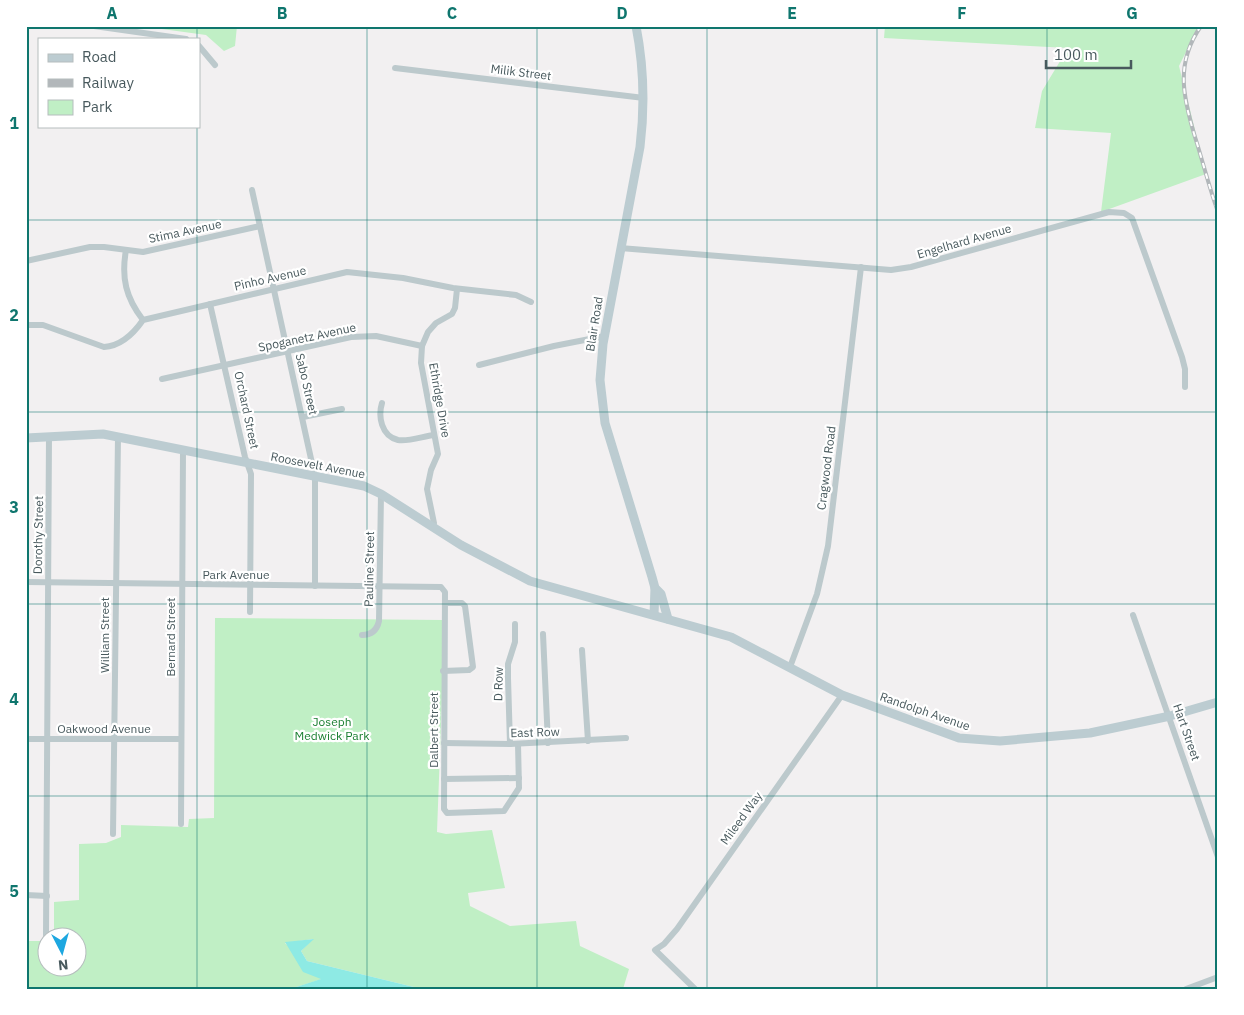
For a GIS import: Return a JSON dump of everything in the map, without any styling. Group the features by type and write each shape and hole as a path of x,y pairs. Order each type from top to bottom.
{"main road":[{"name":"Blair Road","path":"636,26 644,98 640,147 620,248 605,336 600,380 605,423 655,588 661,594 668,619"},
{"name":"Roosevelt Avenue","path":"26,438 91,433 118,436 364,486 381,494 498,566 530,581 668,619"},
{"path":"654,615 655,588"},
{"name":"Randolph Avenue","path":"668,619 731,637 842,695 948,734 984,742 1090,733 1170,716 1218,702"}],"street":[{"path":"94,26 179,38"},
{"path":"200,47 215,65"},
{"name":"Milik Street","path":"395,68 644,98"},
{"name":"Sabo Street","path":"252,190 315,477 316,586"},
{"name":"Engelhard Avenue","path":"620,248 891,270 911,267 1109,212 1124,212 1132,218 1176,340 1185,369 1185,387"},
{"name":"Stima Avenue","path":"26,261 90,247 143,252 260,226"},
{"path":"26,325 43,326 104,347 119,344 143,320 125,291 124,269 126,250"},
{"name":"Cragwood Road","path":"790,667 816,594 827,551 861,267"},
{"name":"Pinho Avenue","path":"143,320 347,272 403,278 457,289 516,295 531,302"},
{"name":"Ethridge Drive","path":"432,526 434,523 427,489 431,470 438,454 421,371 422,346 432,327 452,314 455,308 457,289"},
{"name":"Orchard Street","path":"210,304 251,474 250,612"},
{"name":"Spoganetz Avenue","path":"162,379 351,337 376,336 422,346"},
{"path":"479,366 562,344 605,336"},
{"path":"382,403 379,412 381,424 390,436 402,440 434,435"},
{"path":"303,417 342,409"},
{"name":"Dorothy Street","path":"46,928 49,436"},
{"name":"William Street","path":"113,834 118,436"},
{"name":"Bernard Street","path":"181,824 183,450"},
{"name":"Pauline Street","path":"362,635 369,634 378,627 381,494"},
{"name":"Park Avenue","path":"26,582 115,585 380,586 439,587 444,589"},
{"name":"Dalbert Street","path":"444,589 444,809 447,813 504,811 519,788 519,778"},
{"path":"444,671 469,670 473,667 465,606 462,604 445,603"},
{"name":"Hart Street","path":"1133,615 1218,857"},
{"name":"D Row","path":"510,744 508,664 515,642 515,624"},
{"path":"543,634 548,743"},
{"path":"582,650 588,741"},
{"name":"Mileed Way","path":"695,989 655,950 664,944 677,929 842,695"},
{"name":"East Row","path":"444,742 518,744 626,738"},
{"name":"Oakwood Avenue","path":"26,739 182,739"},
{"path":"444,779 519,778 518,744"},
{"path":"26,895 46,896"},
{"path":"1186,989 1218,977"}],"green space":[{"path":"140,26 237,26 235,46 224,51 206,35"},
{"path":"885,26 1199,26 1179,66 1206,174 1101,212 1111,133 1035,128 1042,91 1068,48 884,38"},
{"name":"Joseph Medwick Park","path":"215,618 443,620 437,832 446,834 492,830 505,888 468,893 470,906 510,926 576,921 580,946 629,969 623,989 422,989 307,961 301,951 313,939 285,943 322,979 290,989 26,989 26,941 38,941 38,978 88,978 88,928 54,928 54,902 79,900 79,844 106,843 121,837 121,825 188,827 189,819 214,818"}],"water":[{"path":"314,939 301,951 307,961 422,989 290,989 321,979 303,972 285,942"}],"railway":[{"path":"1201,26 1187,53 1184,80 1185,94 1187,108 1218,212"}]}
